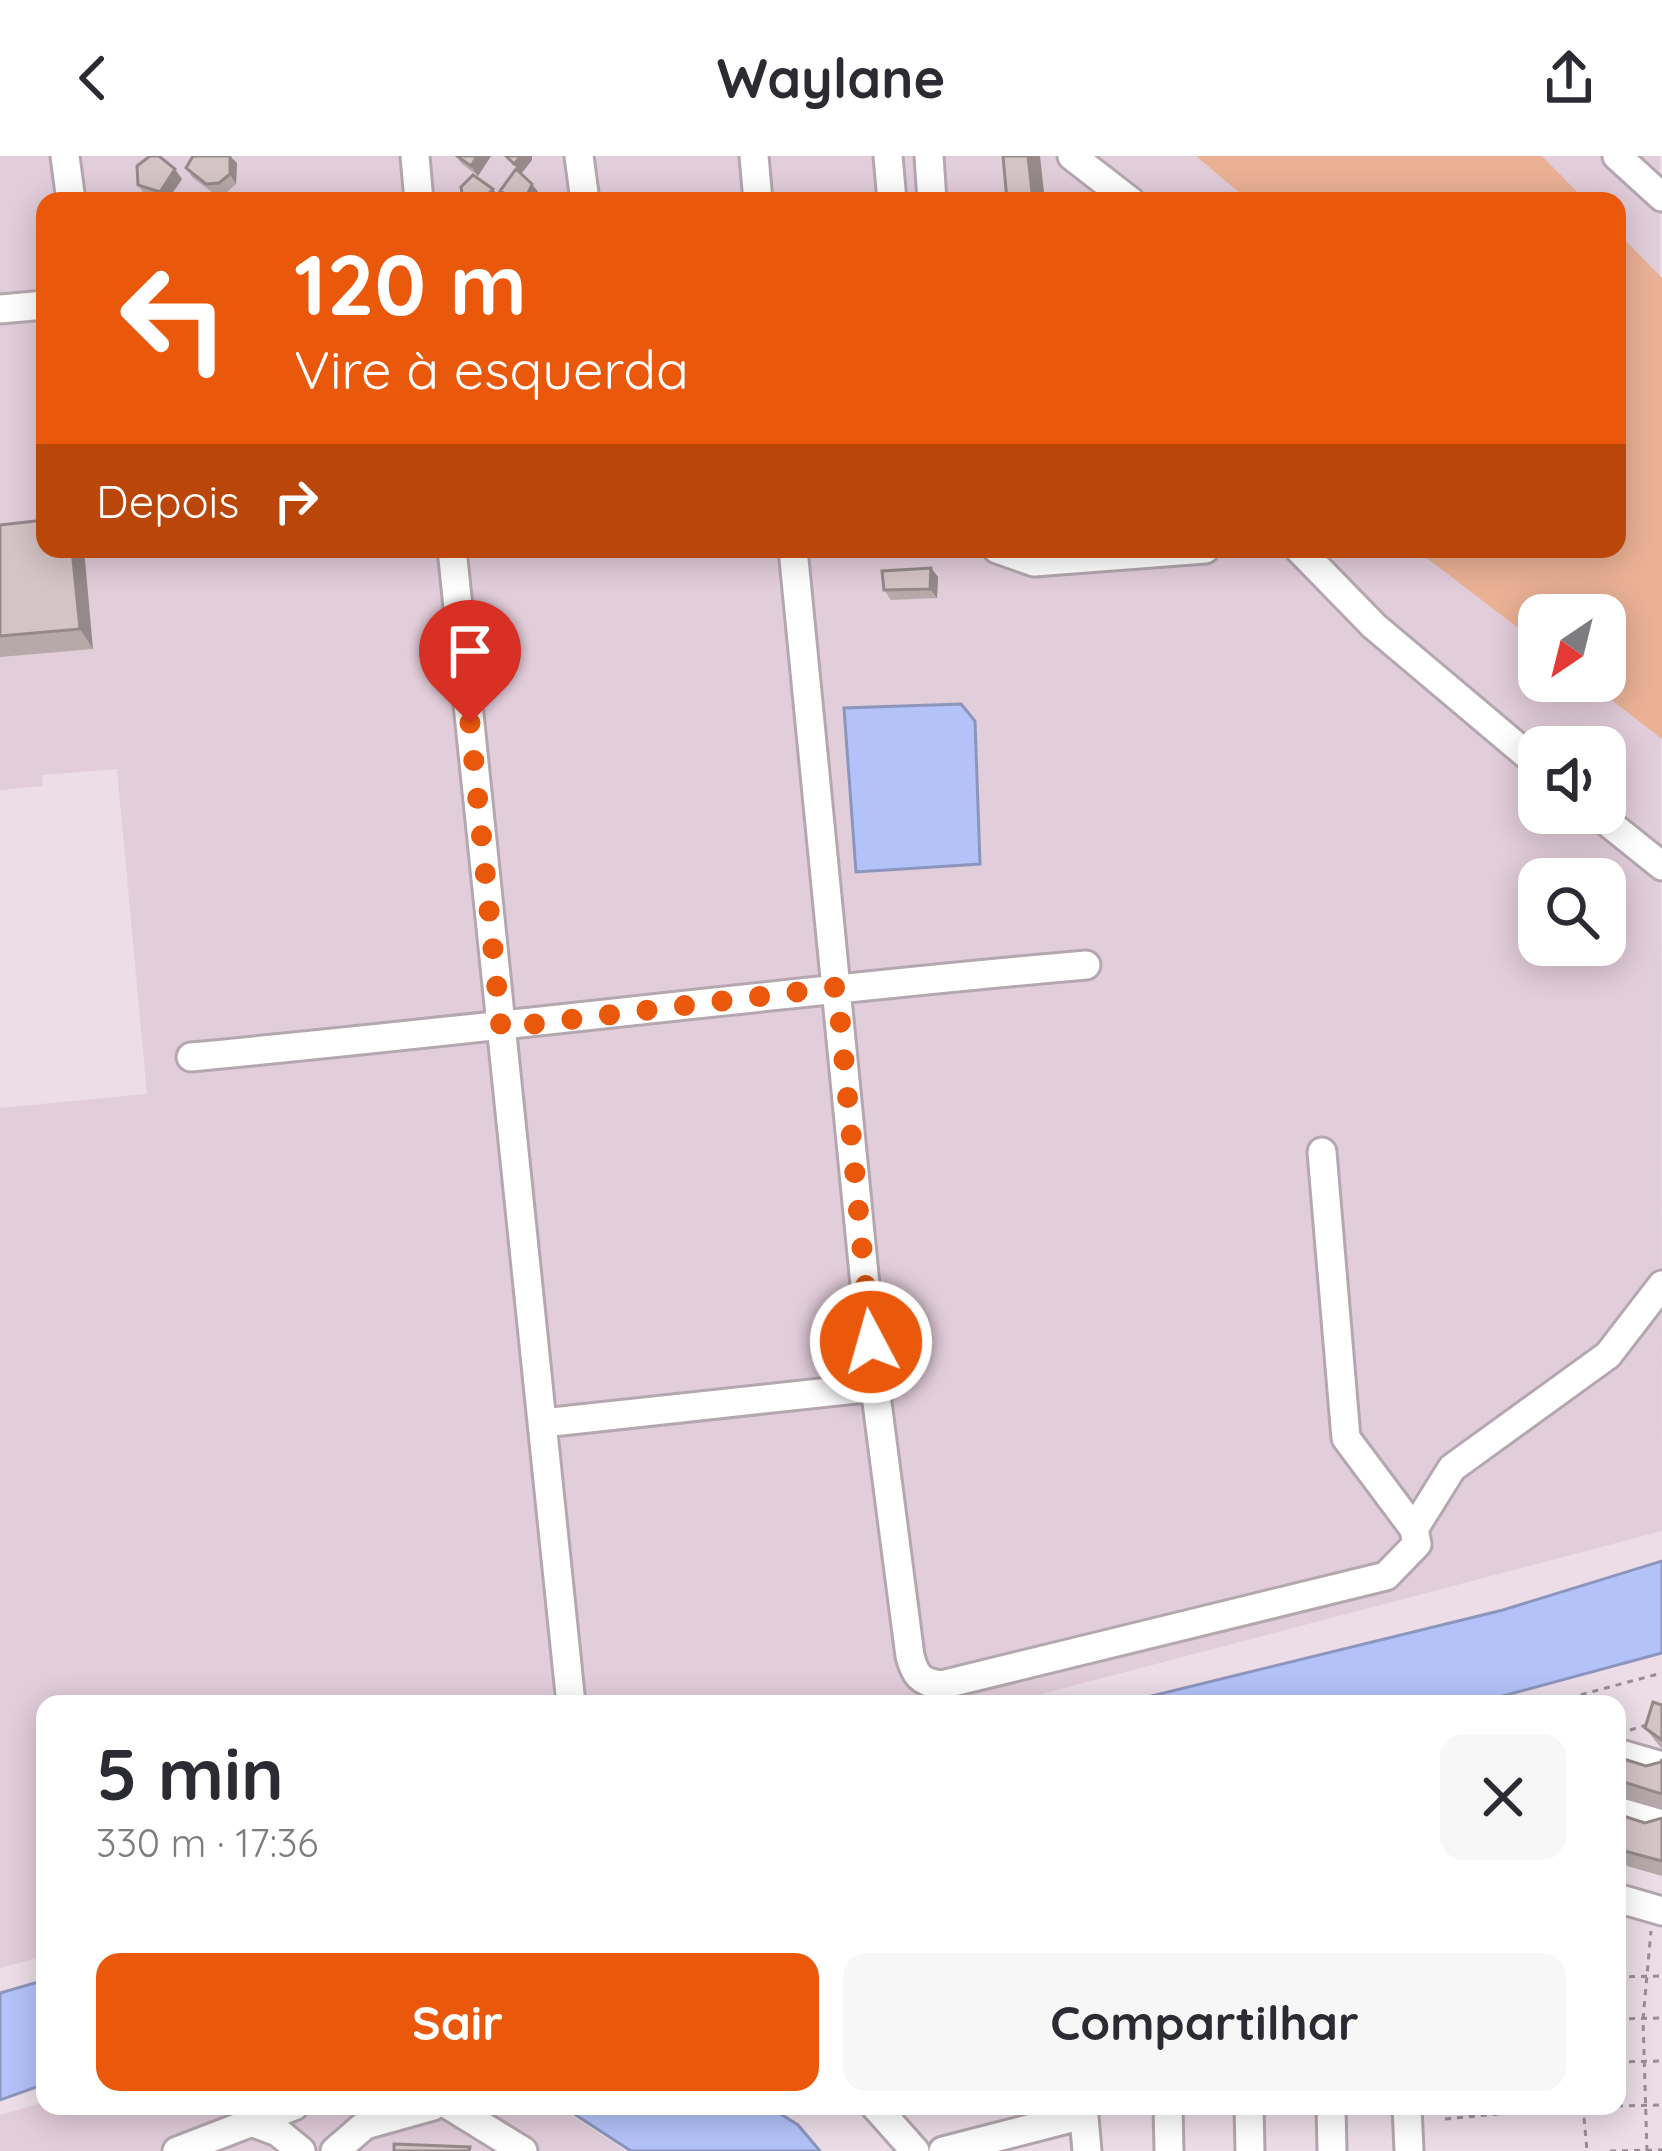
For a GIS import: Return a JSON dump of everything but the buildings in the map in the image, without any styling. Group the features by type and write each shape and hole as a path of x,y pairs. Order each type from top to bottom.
{"street":[{"path":"65,156 70,192"},
{"path":"415,156 417,192"},
{"path":"579,156 584,192"},
{"path":"754,156 757,192"},
{"path":"888,156 891,192"},
{"path":"929,156 931,192"},
{"path":"1072,156 1103,190"},
{"path":"1617,156 1662,197"},
{"path":"0,309 36,306"},
{"path":"453,558 570,1695"},
{"path":"794,558 875,1387 910,1655 915,1673 925,1683 941,1685 1386,1576 1412,1553 1417,1544 1414,1529 1346,1438 1322,1152"},
{"path":"1023,558 1034,562 1072,558"},
{"path":"1308,558 1374,626 1518,747"},
{"path":"1622,834 1662,866"},
{"path":"191,1057 1086,965"},
{"path":"1414,1529 1452,1468 1608,1355 1662,1285"},
{"path":"543,1423 875,1387"},
{"path":"1626,1756 1662,1766"},
{"path":"1626,1814 1662,1824"},
{"path":"1626,1901 1659,1910"},
{"path":"177,2151 213,2144 270,2115"},
{"path":"335,2151 365,2125 401,2115"},
{"path":"465,2115 523,2151"},
{"path":"883,2115 915,2151"},
{"path":"944,2151 1066,2115"},
{"path":"1083,2115 1087,2151"},
{"path":"1168,2115 1169,2151"},
{"path":"1249,2115 1250,2151"},
{"path":"1331,2115 1332,2151"},
{"path":"1407,2115 1409,2151"},
{"path":"251,2122 278,2132 301,2151"}],"path":[{"path":"1580,1695 1662,1673"},
{"path":"1626,1731 1657,1720"},
{"path":"1647,2150 1644,1976 1659,1910"},
{"path":"1626,1977 1662,1976"},
{"path":"1626,2019 1662,2018"},
{"path":"1626,2061 1662,2061"},
{"path":"1626,2105 1662,2105"},
{"path":"1445,2119 1487,2115"},
{"path":"1584,2115 1587,2151"},
{"path":"1610,2151 1662,2150"}],"shaded area":[{"path":"0,156 1660,156 1662,1531 1038,1695 36,1695 36,1958 0,1968 0,1108 147,1094 117,769 42,775 43,786 0,790"},
{"path":"1196,156 1542,156 1577,192 1238,192"},
{"path":"1626,241 1662,278 1662,739 1614,702 1626,702 1626,594 1518,594 1518,628 1427,558 1626,558"},
{"path":"36,2105 36,2115 571,2115 626,2151 0,2151 0,2115"}],"water":[{"path":"961,704 975,721 980,864 856,872 844,708"},
{"path":"1662,1561 1662,1653 1506,1695 1156,1695 1503,1610"},
{"path":"36,1983 36,2087 0,2100 0,1993"},
{"path":"576,2115 782,2115 798,2125 820,2151 631,2151"}],"route":[{"path":"470,723 501,1028 837,987 871,1342"}]}
